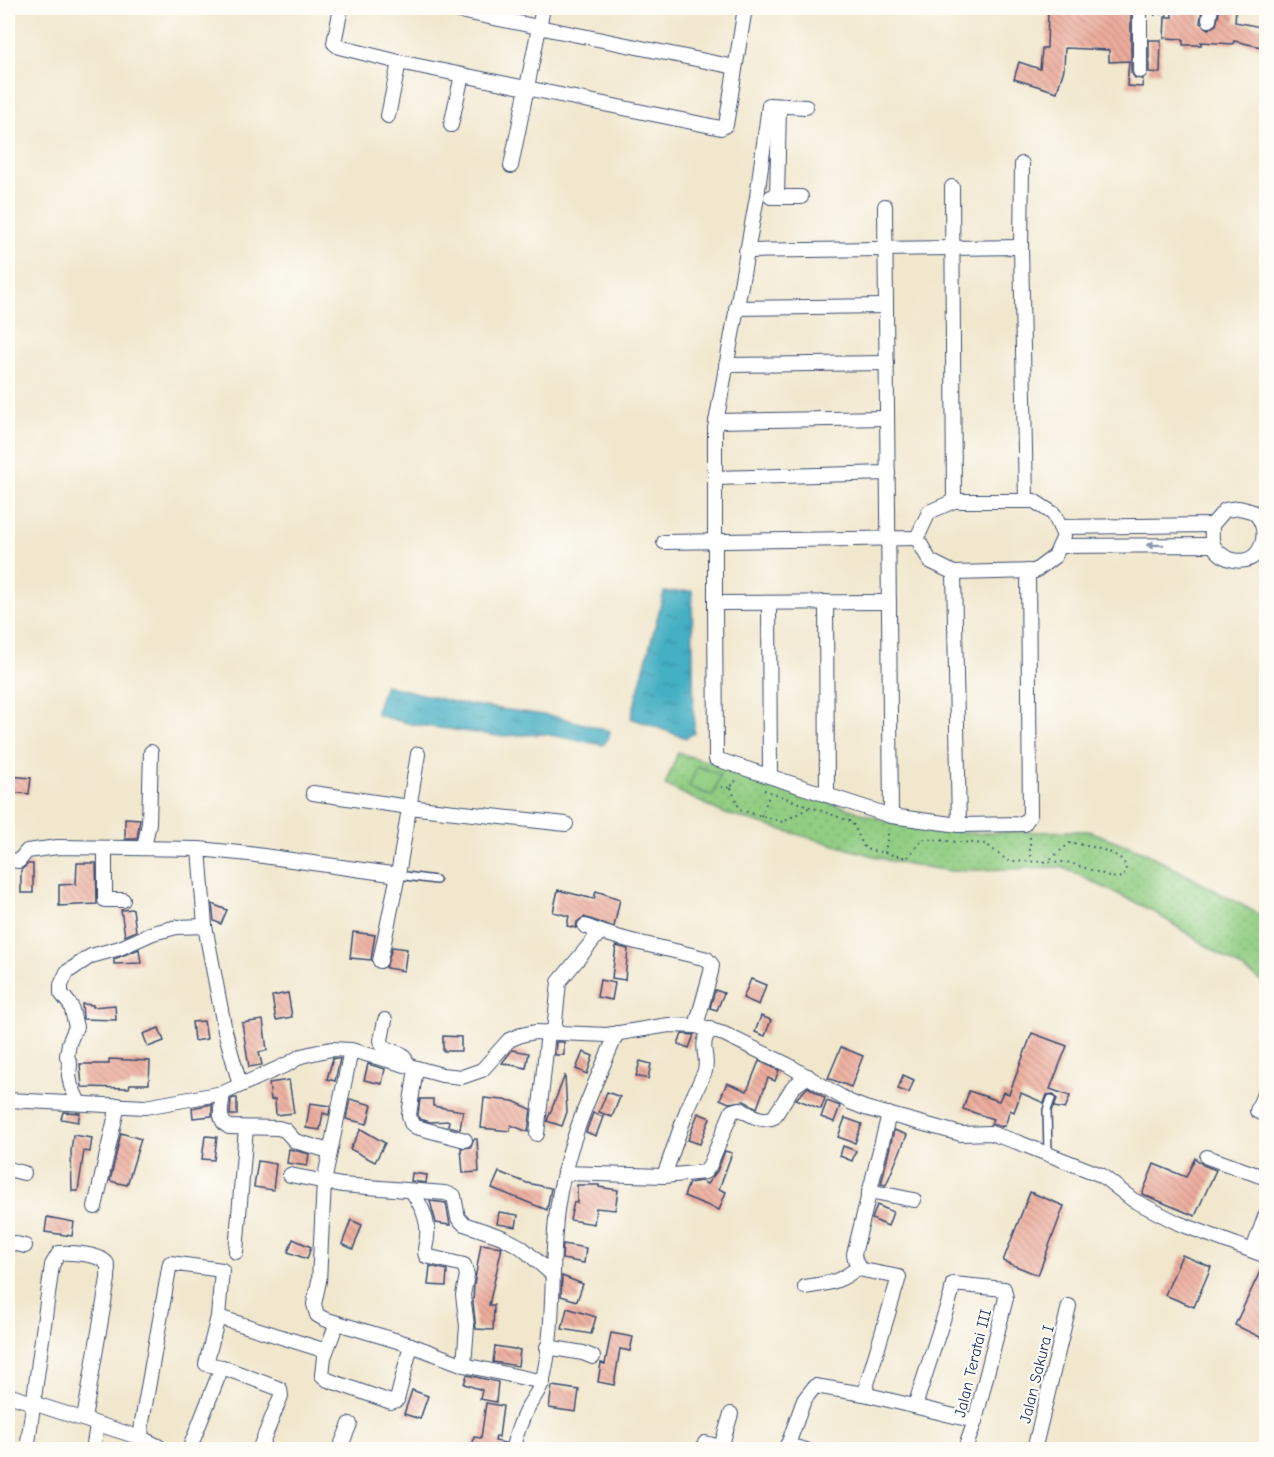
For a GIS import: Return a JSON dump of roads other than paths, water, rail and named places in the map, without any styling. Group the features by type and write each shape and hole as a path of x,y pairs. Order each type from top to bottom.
{"street":[{"path":"341,8 334,43 336,45 399,62 721,128 726,125 745,8"},
{"path":"445,8 735,68"},
{"path":"511,166 543,8"},
{"path":"1140,8 1140,71"},
{"path":"388,116 399,62"},
{"path":"451,125 462,75"},
{"path":"806,107 769,105 757,197 716,422 716,759 891,816 959,825 1024,824 1030,815 1028,572"},
{"path":"777,197 779,106"},
{"path":"1022,164 1021,247 1026,501"},
{"path":"952,187 954,501"},
{"path":"757,197 801,197"},
{"path":"885,206 891,816"},
{"path":"746,251 1021,247"},
{"path":"736,308 886,306"},
{"path":"726,365 887,363"},
{"path":"716,422 887,418"},
{"path":"715,478 888,473"},
{"path":"954,501 1034,501 1054,514 1064,536 1055,556 1035,571 1028,572 954,573 930,561 916,538 929,512 954,501"},
{"path":"1239,508 1253,512 1265,525 1266,545 1255,558 1239,562 1224,557 1213,545 1212,525 1225,510 1239,508"},
{"path":"1060,527 1212,525"},
{"path":"664,542 916,538"},
{"path":"1060,546 1213,545"},
{"path":"954,573 959,825"},
{"path":"715,603 889,602"},
{"path":"769,603 773,778"},
{"path":"826,603 827,795"},
{"path":"144,848 149,823 143,796 151,752"},
{"path":"380,961 398,875 417,754"},
{"path":"313,793 409,807 566,824"},
{"path":"8,860 19,861 27,851 32,849 58,847 199,849 398,875"},
{"path":"105,848 105,900 123,900"},
{"path":"199,849 205,926 225,1031 240,1085"},
{"path":"79,1103 71,1086 70,1064 67,1056 69,1043 76,1028 71,1006 61,993 61,985 66,972 91,956 120,948 153,933 177,927 205,926"},
{"path":"585,926 600,932 707,959 712,965 703,1027 705,1071 687,1110 664,1176"},
{"path":"537,1134 559,982 600,932"},
{"path":"385,1020 381,1040 383,1047 403,1055 411,1067 409,1115 411,1123 416,1127 465,1140"},
{"path":"8,1100 145,1107 223,1093 301,1056 331,1049 351,1050 442,1075 462,1077 482,1070 509,1040 536,1032 607,1035 650,1026 703,1027 756,1048 850,1102 961,1134 990,1133 1101,1175 1133,1200 1178,1223 1266,1256"},
{"path":"512,1449 527,1408 543,1382 552,1302 557,1210 564,1173 587,1103 617,1034"},
{"path":"351,1050 324,1182 319,1281 314,1304 317,1315 411,1345 464,1365 543,1382"},
{"path":"564,1173 664,1176 705,1172 732,1111 740,1109 757,1118 770,1120 793,1087 808,1076"},
{"path":"1266,1089 1257,1111 1266,1115"},
{"path":"223,1093 220,1117 228,1127 285,1130 295,1142 329,1151"},
{"path":"95,1207 118,1105"},
{"path":"858,1267 854,1254 889,1114"},
{"path":"236,1252 246,1128"},
{"path":"1207,1157 1266,1179"},
{"path":"8,1169 24,1173"},
{"path":"290,1175 324,1182 445,1193 454,1196 458,1218 464,1224 502,1237 521,1247 552,1274"},
{"path":"412,1191 425,1213 427,1237 424,1253 426,1256 464,1265 467,1275 463,1295 467,1326 464,1365"},
{"path":"869,1191 914,1200"},
{"path":"1253,1250 1266,1214"},
{"path":"8,1242 25,1246"},
{"path":"27,1449 52,1265 59,1253 66,1252 99,1257 108,1267 108,1279 84,1419"},
{"path":"141,1438 170,1263 222,1270 218,1317 206,1364 280,1389 281,1396 260,1449"},
{"path":"805,1287 836,1282 847,1277 858,1267"},
{"path":"858,1267 899,1277 864,1394"},
{"name":"Jalan Teratai III","path":"915,1406 953,1284 1000,1288 1006,1292 975,1421 965,1449"},
{"name":"Jalan Sakura I","path":"1034,1449 1069,1306"},
{"path":"218,1317 326,1351"},
{"path":"338,1323 326,1351 322,1375 328,1380 395,1402 399,1396 411,1345"},
{"path":"548,1347 593,1357"},
{"path":"189,1449 222,1368"},
{"path":"806,1449 787,1447 804,1400 815,1386 864,1394 975,1421"},
{"path":"8,1395 141,1438 158,1446 157,1449"},
{"path":"705,1443 726,1448 731,1414"},
{"path":"339,1449 350,1424"},
{"path":"93,1449 97,1425"}],"lane":[{"path":"398,875 436,880"},
{"path":"1048,1156 1047,1110 1051,1099"}],"water":[{"path":"692,591 694,733 686,738 631,718 664,592"},
{"path":"385,685 458,703 558,717 610,731 603,745 545,734 499,736 411,724 377,715 376,711"}]}
